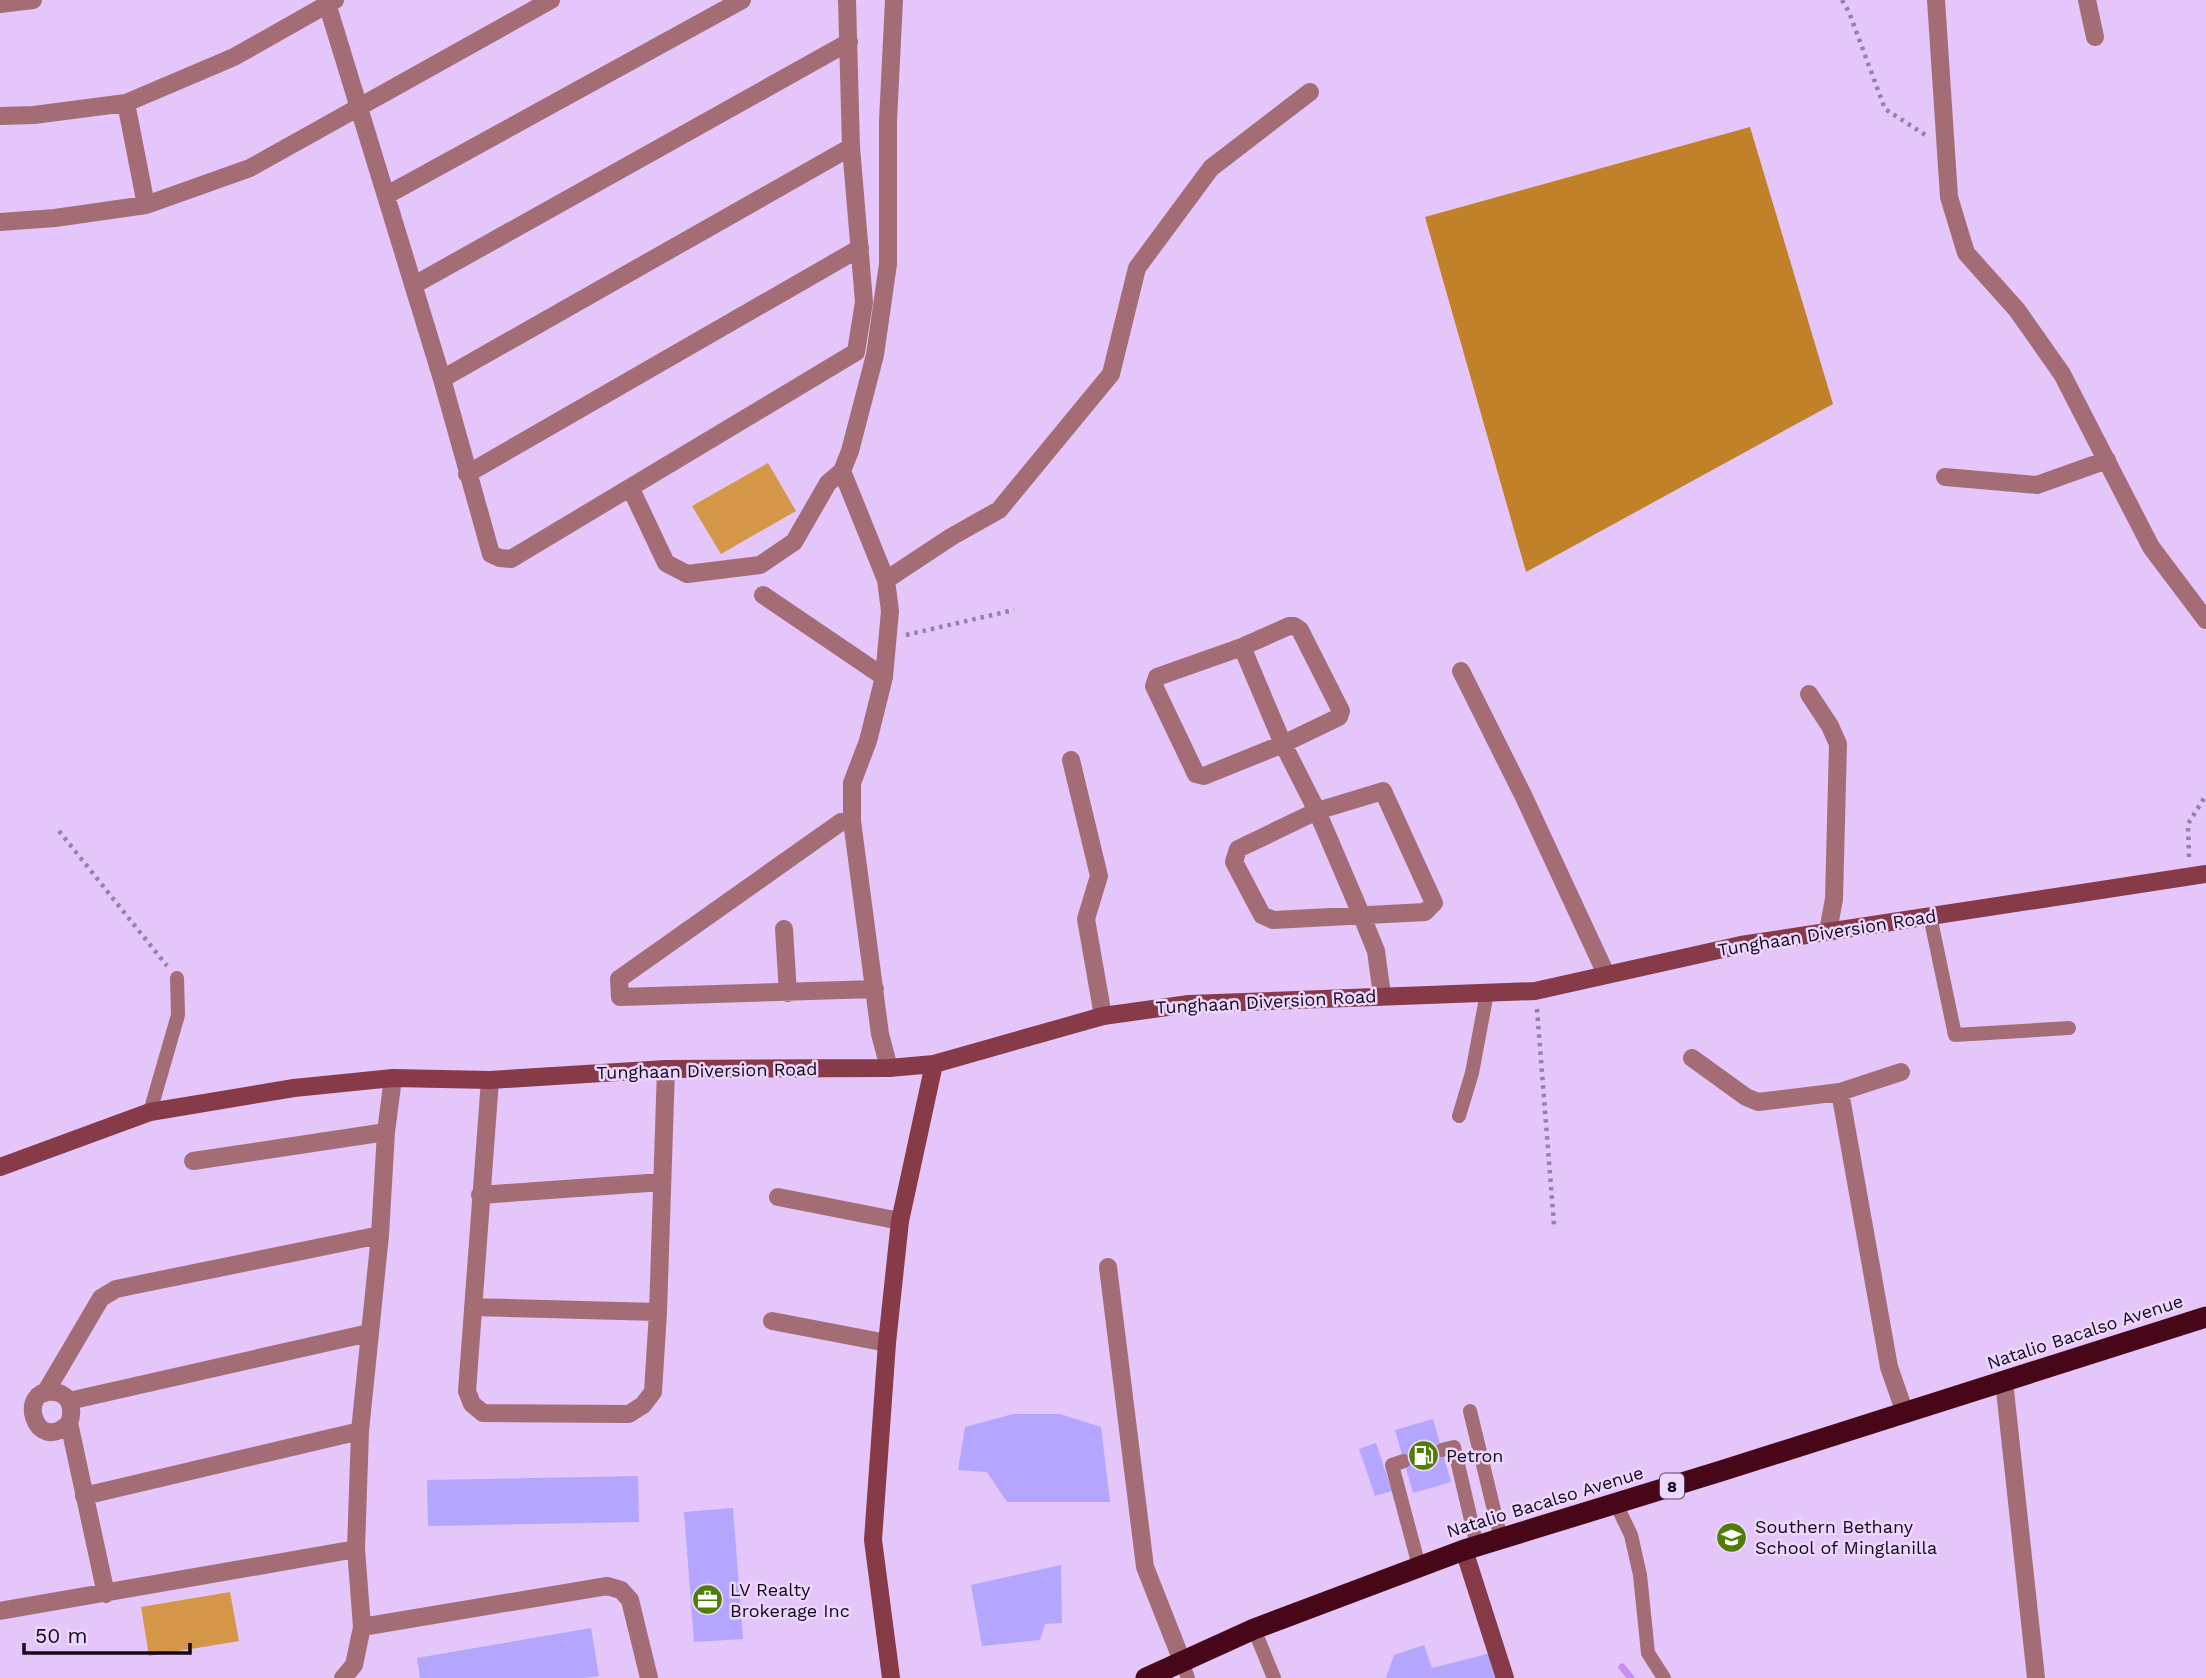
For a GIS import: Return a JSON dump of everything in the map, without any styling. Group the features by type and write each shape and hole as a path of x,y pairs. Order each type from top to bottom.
{"highway":[{"name":"Natalio Bacalso Avenue","path":"1146,1678 1185,1670 1254,1629 1470,1548 2206,1317"}],"street":[{"path":"0,4 33,0"},
{"path":"0,222 55,218 146,205 250,168 551,0"},
{"path":"387,195 741,0"},
{"path":"0,116 34,115 126,103 234,57 330,2 491,554 511,559 856,352 863,302 851,147 847,0"},
{"path":"631,489 666,563 687,574 760,565 794,542 828,483 842,471 850,451 875,355 888,264 888,121 894,0"},
{"path":"1936,0 1950,197 1966,253 2017,310 2062,374 2151,547 2206,620"},
{"path":"2087,0 2095,37"},
{"path":"414,285 849,42"},
{"path":"886,580 951,537 999,510 1111,374 1137,268 1145,257 1212,168 1310,92"},
{"path":"126,103 146,205"},
{"path":"442,379 851,147"},
{"path":"467,474 860,248"},
{"path":"1945,477 2037,485 2107,460"},
{"path":"842,471 886,580 890,611 884,677 868,741 852,783 852,821 880,1034 889,1068"},
{"path":"762,595 884,677"},
{"path":"1289,626 1297,627 1342,711 1337,718 1283,744 1204,776 1196,774 1154,687 1157,677 1242,647 1289,626"},
{"path":"1242,647 1283,744 1317,811 1376,951 1382,995"},
{"path":"1461,671 1523,795 1606,974"},
{"path":"1809,694 1830,726 1838,744 1834,900 1828,931"},
{"path":"1070,760 1098,876 1086,919 1103,1016"},
{"path":"1382,791 1434,903 1425,912 1268,919 1262,915 1234,862 1238,849 1317,811 1382,791"},
{"path":"852,821 841,822 620,979 620,997 875,989"},
{"name":"Tunghaan Diversion Road","path":"0,1167 149,1112 294,1088 393,1078 490,1080 666,1069 889,1068 934,1065 1103,1016 1189,1004 1535,991 1741,945 2198,875"},
{"path":"784,929 788,993"},
{"path":"1692,1058 1752,1100 1840,1092 1901,1072"},
{"path":"891,1678 873,1540 887,1343 900,1221 934,1065"},
{"path":"490,1080 467,1391 472,1404 483,1413 629,1414 643,1405 653,1392 666,1069"},
{"path":"343,1678 354,1665 362,1627 356,1549 360,1431 393,1078"},
{"path":"1840,1092 1889,1367 1905,1413"},
{"path":"193,1161 386,1132"},
{"path":"480,1195 662,1182"},
{"path":"778,1197 900,1221"},
{"path":"45,1393 101,1298 116,1289 380,1235"},
{"path":"1108,1267 1145,1567 1185,1670"},
{"path":"474,1307 658,1312"},
{"path":"772,1321 887,1343"},
{"path":"69,1401 369,1332"},
{"path":"2004,1381 2036,1678"},
{"path":"45,1393 58,1393 69,1401 72,1416 69,1423 59,1431 47,1432 33,1419 33,1407 39,1396 45,1393"},
{"path":"69,1423 106,1594"},
{"path":"84,1496 360,1431"},
{"path":"1470,1548 1505,1678"},
{"path":"0,1611 356,1549"},
{"path":"362,1627 607,1586 621,1590 630,1600 649,1678"}],"lane":[{"path":"1930,916 1955,1035 2069,1028"},
{"path":"149,1112 178,1015 177,978"},
{"path":"1459,1116 1472,1073 1487,993"},
{"path":"1470,1411 1501,1539"},
{"path":"1442,1450 1454,1447 1470,1548"},
{"path":"1404,1461 1392,1465 1419,1566"},
{"path":"1616,1504 1631,1535 1640,1575 1648,1653 1664,1678"},
{"path":"1254,1629 1274,1678"}],"path":[{"path":"1842,0 1849,12 1885,109 1946,148"},
{"path":"889,639 1014,610"},
{"path":"2198,875 2188,824 2206,795"},
{"path":"60,831 177,978"},
{"path":"1535,991 1554,1225"}],"shaded area":[{"path":"1750,127 1833,404 1526,572 1425,217"},
{"path":"768,463 796,511 721,554 692,506"},
{"path":"230,1592 239,1641 149,1656 141,1607"}],"building":[{"path":"1013,1414 1060,1414 1101,1427 1110,1502 1007,1502 987,1472 958,1470 965,1427"},
{"name":"Petron","path":"1433,1419 1451,1482 1413,1493 1395,1430"},
{"path":"1376,1443 1392,1491 1375,1496 1359,1449"},
{"path":"638,1476 639,1522 428,1526 427,1480"},
{"path":"733,1508 743,1639 694,1642 684,1512"},
{"path":"1061,1565 1062,1623 1045,1624 1040,1640 982,1646 971,1585"},
{"path":"591,1628 599,1676 420,1678 417,1658"},
{"path":"1424,1645 1432,1668 1491,1653 1499,1678 1386,1678 1394,1655"}],"waterway":[{"path":"1622,1667 1631,1678"}],"place":[{"name":"Petron","path":"1423,1456"},
{"name":"Southern Bethany School of Minglanilla","path":"1732,1537"},
{"name":"LV Realty Brokerage Inc","path":"707,1600"}]}
